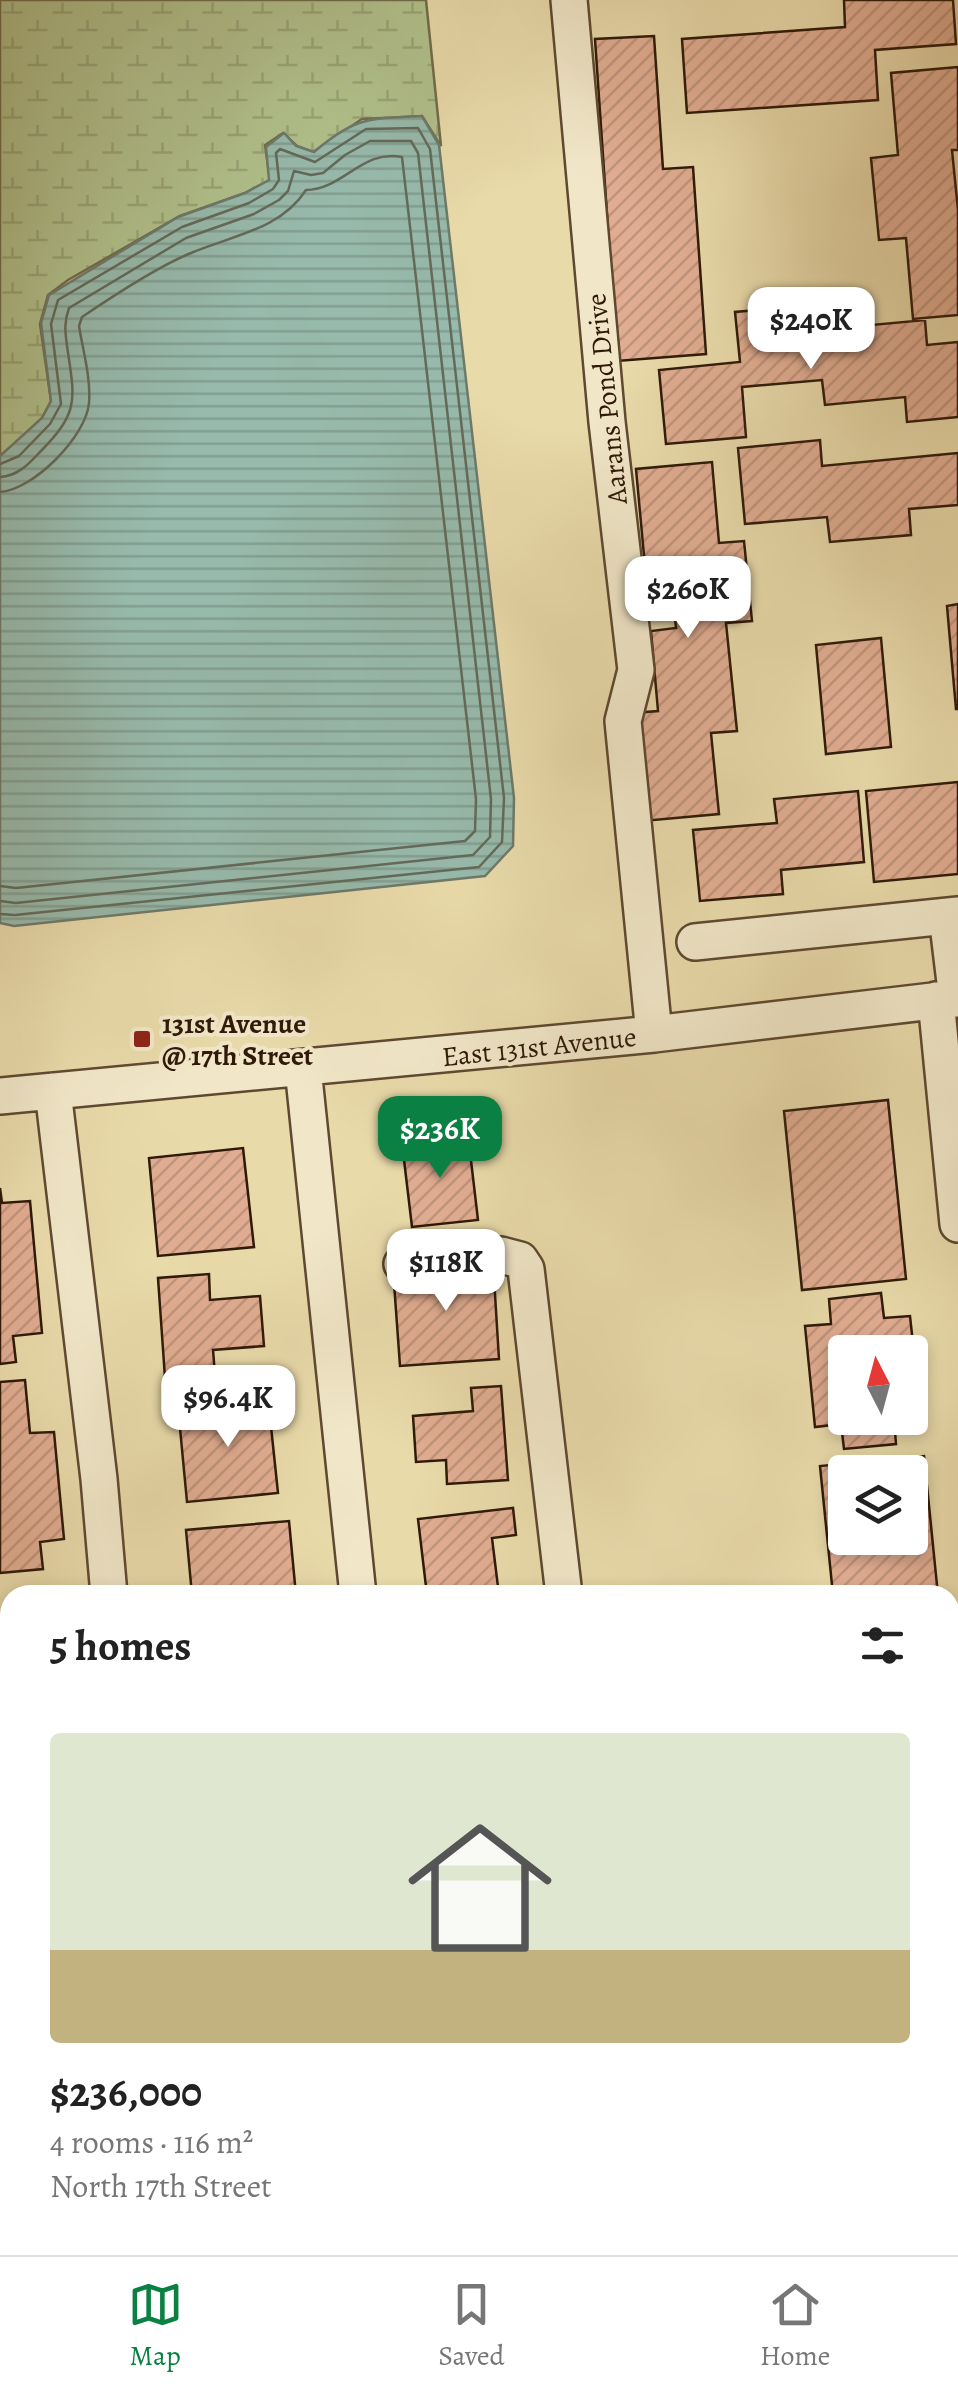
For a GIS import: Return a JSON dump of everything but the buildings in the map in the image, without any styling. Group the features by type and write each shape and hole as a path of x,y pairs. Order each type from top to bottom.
{"street":[{"name":"Aarans Pond Drive","path":"569,0 607,422 636,670 623,722 654,1034"},
{"path":"695,942 953,916 944,1098 958,1224"},
{"name":"East 131st Avenue","path":"0,1096 654,1034 950,999"},
{"path":"303,1068 357,1585"},
{"path":"53,1091 100,1478 107,1585"},
{"path":"402,1264 501,1255 520,1260 526,1270 563,1585"}],"green space":[{"path":"0,0 426,0 441,146 422,116 362,119 313,152 297,146 283,133 265,145 270,180 180,216 68,280 48,295 40,324 51,401 42,418 0,458"}],"water":[{"path":"422,116 439,145 514,798 513,846 485,876 14,926 0,923 0,456 42,418 51,401 41,323 49,295 178,217 245,193 269,180 266,147 284,133 296,146 314,152 341,132 364,122"}],"place":[{"name":"131st Avenue @ 17th Street","path":"142,1039"}]}
